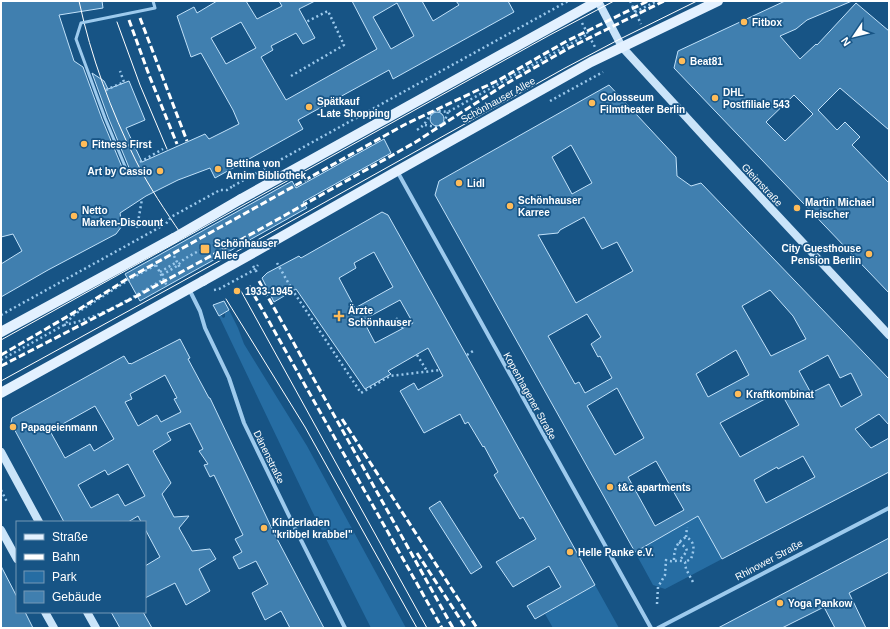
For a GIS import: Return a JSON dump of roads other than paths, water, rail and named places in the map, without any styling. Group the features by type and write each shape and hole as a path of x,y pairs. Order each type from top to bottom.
{"main road":[{"path":"1,332 174,238 241,199 598,1"},
{"name":"Schönhauser Allee","path":"1,393 591,62 718,1"}],"street":[{"name":"Gleimstraße","path":"598,1 622,47 889,335"},
{"name":"Kopenhagener Straße","path":"397,171 650,628"},
{"name":"Dänenstraße","path":"189,288 200,311 205,328 229,378 244,424 346,628"},
{"path":"1,452 38,521"},
{"name":"Rhinower Straße","path":"658,628 889,508"},
{"path":"1,530 16,557"},
{"path":"46,613 54,628"},
{"path":"88,613 96,628"}],"lane":[{"path":"127,171 104,118 76,39 81,22 155,8 153,1"}],"tram line":[{"path":"79,1 89,43 118,123 146,180 181,234"},
{"path":"1,340 548,36 614,1"},
{"path":"1,381 565,68 697,1"},
{"path":"117,22 140,85 167,149"},
{"path":"241,291 427,628"},
{"path":"226,299 305,427 417,628"}],"railway":[{"path":"1,355 70,315 127,279 404,125 499,80 565,42 648,1"},
{"path":"1,366 137,296 255,232 414,143 504,85 569,48 664,1"},
{"path":"140,18 187,141"},
{"path":"129,20 149,75 177,144"},
{"path":"259,281 453,628"},
{"path":"249,286 442,628"},
{"path":"342,419 477,628"},
{"path":"417,553 466,628"}],"place":[{"name":"Fitbox","path":"744,22"},
{"name":"Beat81","path":"682,61"},
{"name":"DHL Postfiliale 543","path":"715,98"},
{"name":"Colosseum Filmtheater Berlin","path":"592,103"},
{"name":"Spätkauf -Late Shopping","path":"309,107"},
{"name":"Fitness First","path":"84,144"},
{"name":"Bettina von Arnim Bibliothek","path":"218,169"},
{"name":"Art by Cassio","path":"160,171"},
{"name":"Lidl","path":"459,183"},
{"name":"Schönhauser Karree","path":"510,206"},
{"name":"Martin Michael Fleischer","path":"797,208"},
{"name":"Netto Marken-Discount","path":"74,216"},
{"name":"Schönhauser Allee","path":"205,249"},
{"name":"City Guesthouse Pension Berlin","path":"869,254"},
{"name":"1933-1945","path":"237,291"},
{"name":"Ärzte Schönhauser","path":"339,316"},
{"name":"Kraftkombinat","path":"738,394"},
{"name":"Papageienmann","path":"13,427"},
{"name":"t&c apartments","path":"610,487"},
{"name":"Kinderladen \"kribbel krabbel\"","path":"264,528"},
{"name":"Helle Panke e.V.","path":"570,552"},
{"name":"Yoga Pankow","path":"780,603"}]}
